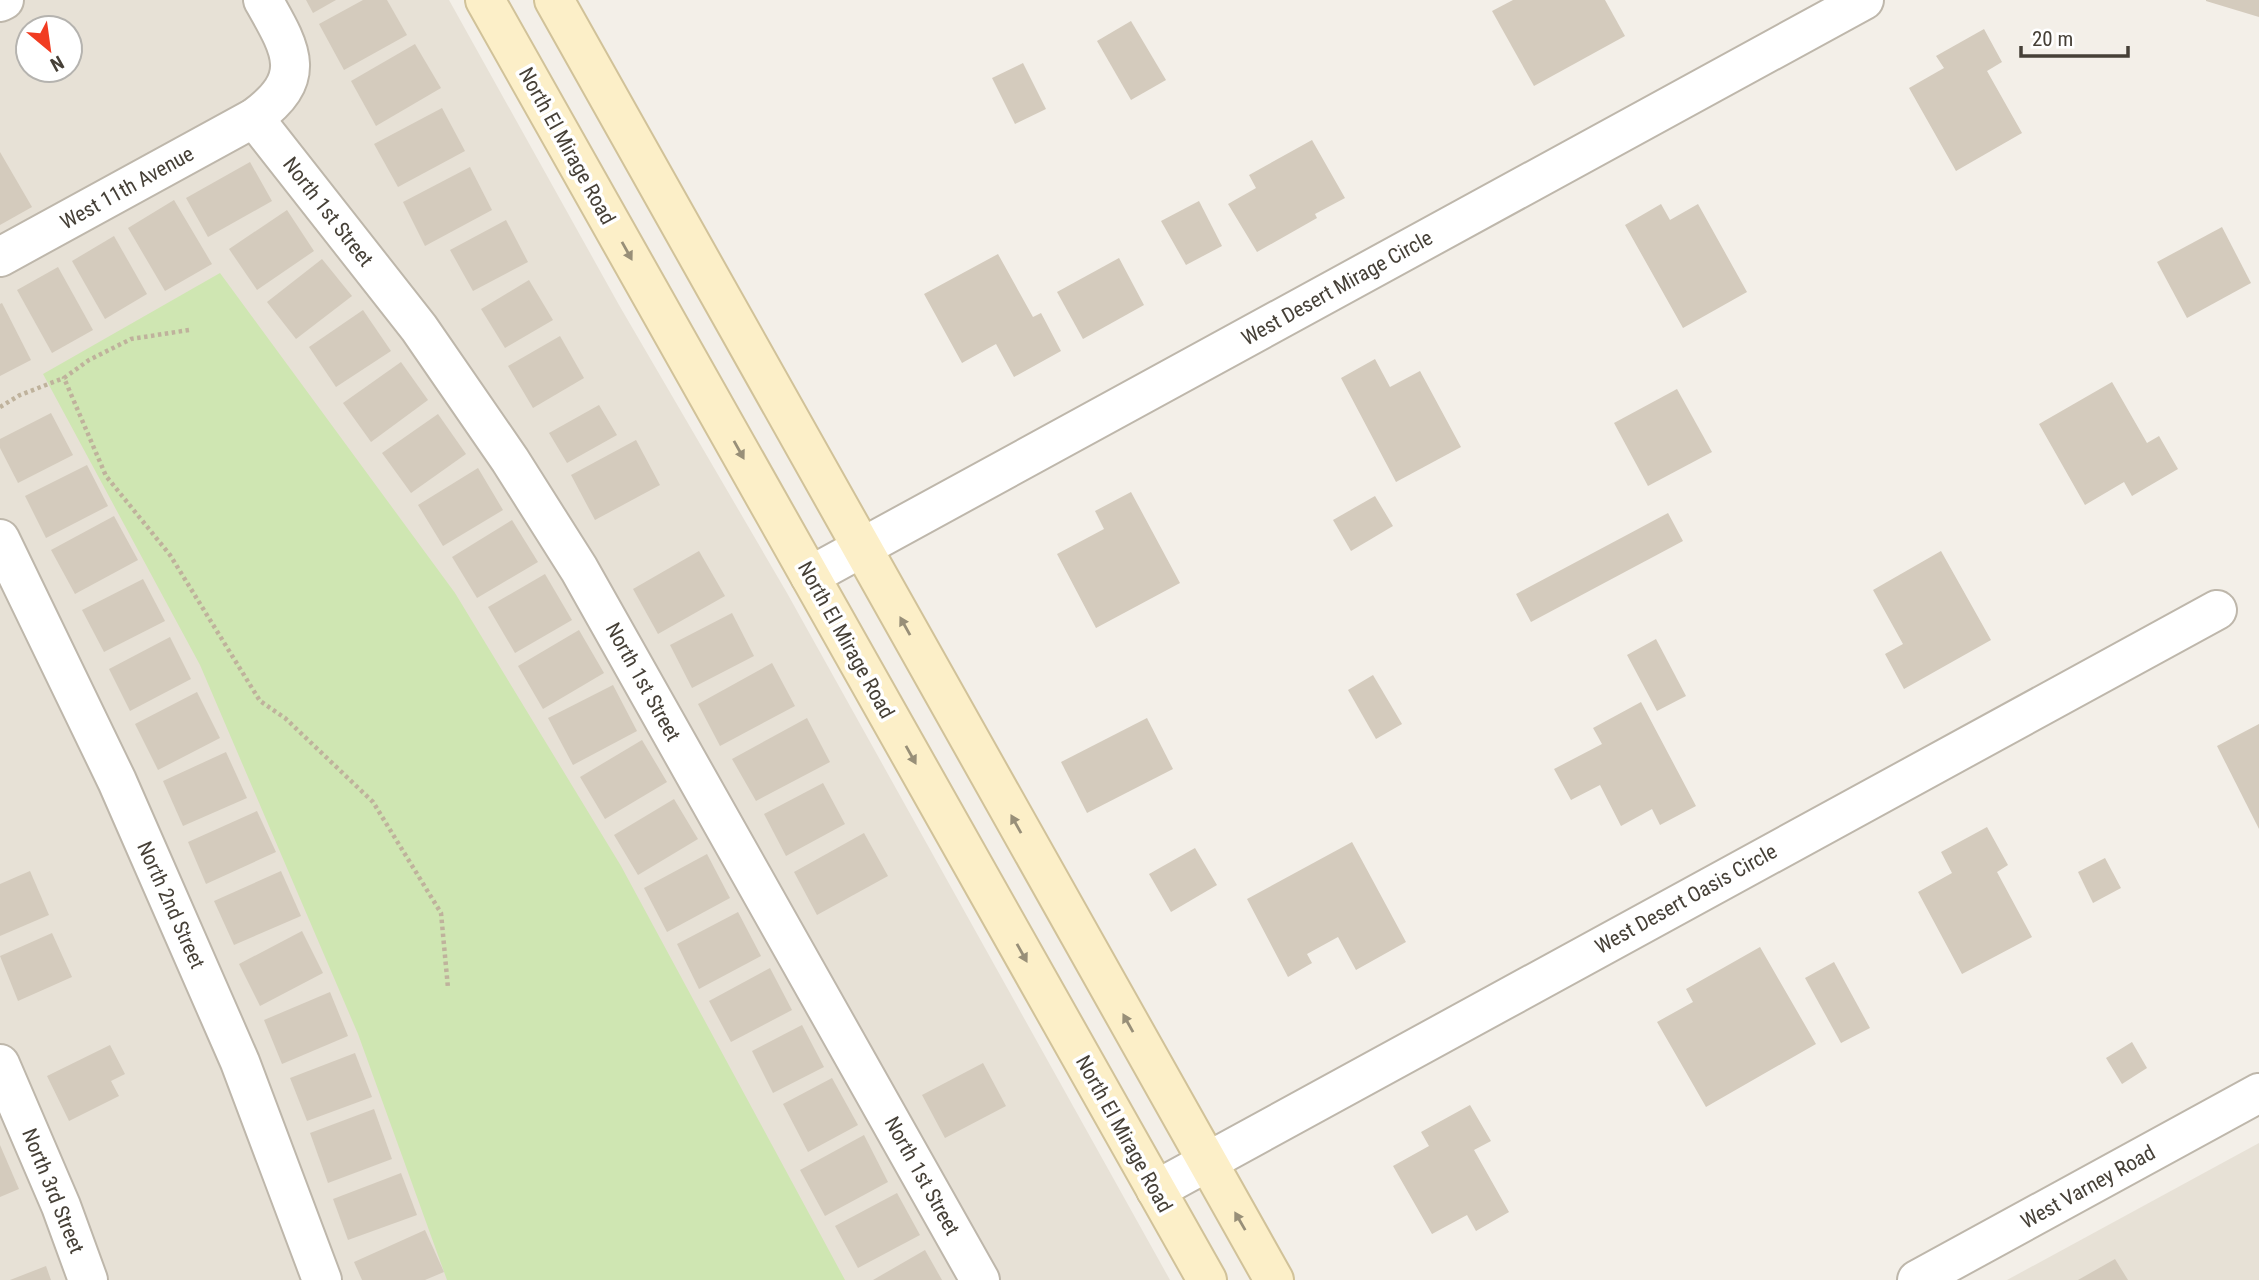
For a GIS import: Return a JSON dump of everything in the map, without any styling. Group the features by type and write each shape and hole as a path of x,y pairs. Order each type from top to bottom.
{"main road":[{"name":"North El Mirage Road","path":"485,0 1207,1280"},
{"path":"554,0 1274,1280"}],"street":[{"name":"West 11th Avenue","path":"0,257 254,118 278,101 289,80 292,61 263,0"},
{"name":"West Desert Mirage Circle","path":"810,576 1864,0"},
{"name":"North 1st Street","path":"254,118 419,328 510,460 573,558 980,1280"},
{"name":"North 2nd Street","path":"0,540 117,781 240,1062 322,1280"},
{"name":"West Desert Oasis Circle","path":"1156,1190 2217,610"},
{"name":"North 3rd Street","path":"0,1064 61,1206 88,1280"},
{"name":"West Varney Road","path":"1917,1280 2259,1093"}],"path":[{"path":"0,407 20,395 64,378 89,360 131,339 189,330"},
{"path":"64,378 106,476 170,555 260,701 285,718 373,802 441,913 448,988"}],"shaded area":[{"path":"0,0 449,0 619,305 787,593 1170,1280 0,1280"},
{"path":"2259,1143 2259,1280 2007,1280"}],"green space":[{"path":"220,273 455,593 621,866 845,1280 447,1280 358,1034 200,665 43,374"}],"building":[{"path":"306,0 336,0 313,13"},
{"path":"363,0 387,0 407,35 344,70 319,24"},
{"path":"1513,0 1605,0 1625,36 1534,86 1492,11"},
{"path":"2259,0 2259,17 2206,1"},
{"path":"1131,21 1166,80 1131,100 1097,41"},
{"path":"1984,29 2002,62 1987,71 2022,133 1956,171 1909,88 1944,68 1936,56"},
{"path":"415,44 441,88 376,126 351,81"},
{"path":"1023,63 1046,109 1015,124 992,78"},
{"path":"442,108 465,151 398,187 374,144"},
{"path":"1312,140 1345,198 1315,214 1317,218 1257,252 1228,204 1256,188 1249,175"},
{"path":"0,152 32,207 0,225"},
{"path":"250,162 272,201 208,237 186,198"},
{"path":"470,167 492,210 425,246 403,202"},
{"path":"174,200 212,264 165,291 128,228"},
{"path":"1199,201 1222,246 1186,265 1161,221"},
{"path":"1661,204 1670,220 1698,204 1747,292 1683,328 1625,225"},
{"path":"287,210 314,251 257,290 229,249"},
{"path":"506,220 528,262 473,291 450,250"},
{"path":"2222,227 2251,283 2187,318 2157,262"},
{"path":"114,236 147,294 105,319 72,261"},
{"path":"998,254 1033,317 1041,313 1061,351 1014,377 996,344 962,363 924,294"},
{"path":"1119,258 1144,305 1083,339 1057,292"},
{"path":"322,259 352,296 296,339 267,302"},
{"path":"58,267 93,330 52,353 17,290"},
{"path":"529,280 553,320 505,348 481,309"},
{"path":"2,303 31,360 0,376 0,304"},
{"path":"363,310 391,351 336,387 309,347"},
{"path":"560,336 584,378 533,408 508,366"},
{"path":"1375,359 1390,387 1420,371 1461,447 1396,482 1341,378"},
{"path":"401,362 428,400 371,442 343,403"},
{"path":"2112,382 2147,443 2159,436 2178,469 2132,496 2124,482 2085,505 2039,424"},
{"path":"1677,389 1712,452 1648,486 1614,423"},
{"path":"599,405 617,435 567,463 549,433"},
{"path":"51,413 73,455 18,483 0,448 0,439"},
{"path":"438,414 466,454 411,493 382,453"},
{"path":"636,440 660,485 595,520 571,475"},
{"path":"87,465 108,506 46,538 25,496"},
{"path":"478,468 503,510 443,546 418,505"},
{"path":"1131,492 1180,583 1096,628 1057,554 1104,529 1095,511"},
{"path":"1375,496 1393,526 1351,551 1333,520"},
{"path":"1668,513 1683,541 1531,622 1516,594"},
{"path":"114,516 138,560 75,594 51,550"},
{"path":"512,520 538,562 477,598 452,557"},
{"path":"699,551 725,596 658,634 633,589"},
{"path":"1941,551 1991,640 1904,689 1885,654 1903,644 1873,590"},
{"path":"545,574 572,620 515,653 488,607"},
{"path":"143,579 165,621 104,652 82,610"},
{"path":"732,613 754,656 692,688 670,645"},
{"path":"579,630 604,673 543,709 518,666"},
{"path":"170,637 191,679 130,711 109,669"},
{"path":"1656,639 1686,696 1657,711 1627,655"},
{"path":"772,663 795,706 720,746 698,704"},
{"path":"1373,675 1402,724 1376,739 1348,690"},
{"path":"613,685 637,731 573,765 548,718"},
{"path":"197,692 220,738 158,770 135,724"},
{"path":"1641,702 1696,806 1660,825 1652,809 1621,826 1600,785 1571,800 1554,769 1602,744 1593,728"},
{"path":"807,718 830,762 756,801 732,759"},
{"path":"1147,718 1173,769 1087,813 1061,762"},
{"path":"2259,724 2259,829 2217,746"},
{"path":"642,740 667,782 605,819 580,777"},
{"path":"226,752 247,798 183,826 163,781"},
{"path":"823,783 845,824 786,856 764,814"},
{"path":"674,799 698,839 638,875 614,835"},
{"path":"257,811 276,852 206,884 188,842"},
{"path":"1987,827 2008,865 1997,872 2032,937 1962,974 1918,892 1952,873 1941,852"},
{"path":"864,833 888,876 817,915 794,872"},
{"path":"1352,842 1406,942 1356,970 1338,937 1307,954 1312,963 1288,977 1247,899"},
{"path":"1195,848 1217,885 1171,912 1149,874"},
{"path":"707,854 730,898 667,932 644,888"},
{"path":"2105,858 2121,888 2093,903 2078,872"},
{"path":"30,871 49,915 0,936 0,884"},
{"path":"281,871 301,916 234,945 214,901"},
{"path":"738,912 761,956 699,989 677,944"},
{"path":"302,931 323,973 260,1006 239,964"},
{"path":"52,933 72,977 18,1001 0,956"},
{"path":"1760,947 1816,1044 1706,1107 1657,1022 1693,1002 1686,989"},
{"path":"1834,962 1870,1028 1841,1043 1805,978"},
{"path":"770,968 792,1010 731,1042 709,1001"},
{"path":"330,992 348,1036 282,1064 264,1020"},
{"path":"802,1025 824,1067 773,1093 752,1051"},
{"path":"2132,1042 2147,1068 2122,1084 2106,1058"},
{"path":"110,1045 125,1074 111,1081 119,1096 69,1121 47,1076"},
{"path":"355,1053 372,1097 307,1121 290,1078"},
{"path":"983,1063 1006,1106 945,1138 922,1095"},
{"path":"832,1078 858,1125 808,1152 783,1104"},
{"path":"1470,1105 1491,1141 1474,1150 1509,1212 1476,1231 1467,1215 1432,1234 1393,1166 1429,1146 1421,1132"},
{"path":"374,1109 392,1159 328,1183 310,1133"},
{"path":"864,1135 888,1182 825,1216 800,1170"},
{"path":"0,1145 19,1189 0,1197"},
{"path":"401,1173 417,1215 348,1240 333,1199"},
{"path":"897,1193 920,1235 858,1268 835,1226"},
{"path":"425,1230 444,1272 425,1280 362,1280 354,1262"},
{"path":"925,1250 942,1280 873,1280"},
{"path":"2115,1259 2128,1280 2078,1280"},
{"path":"46,1266 51,1280 10,1280"}]}
